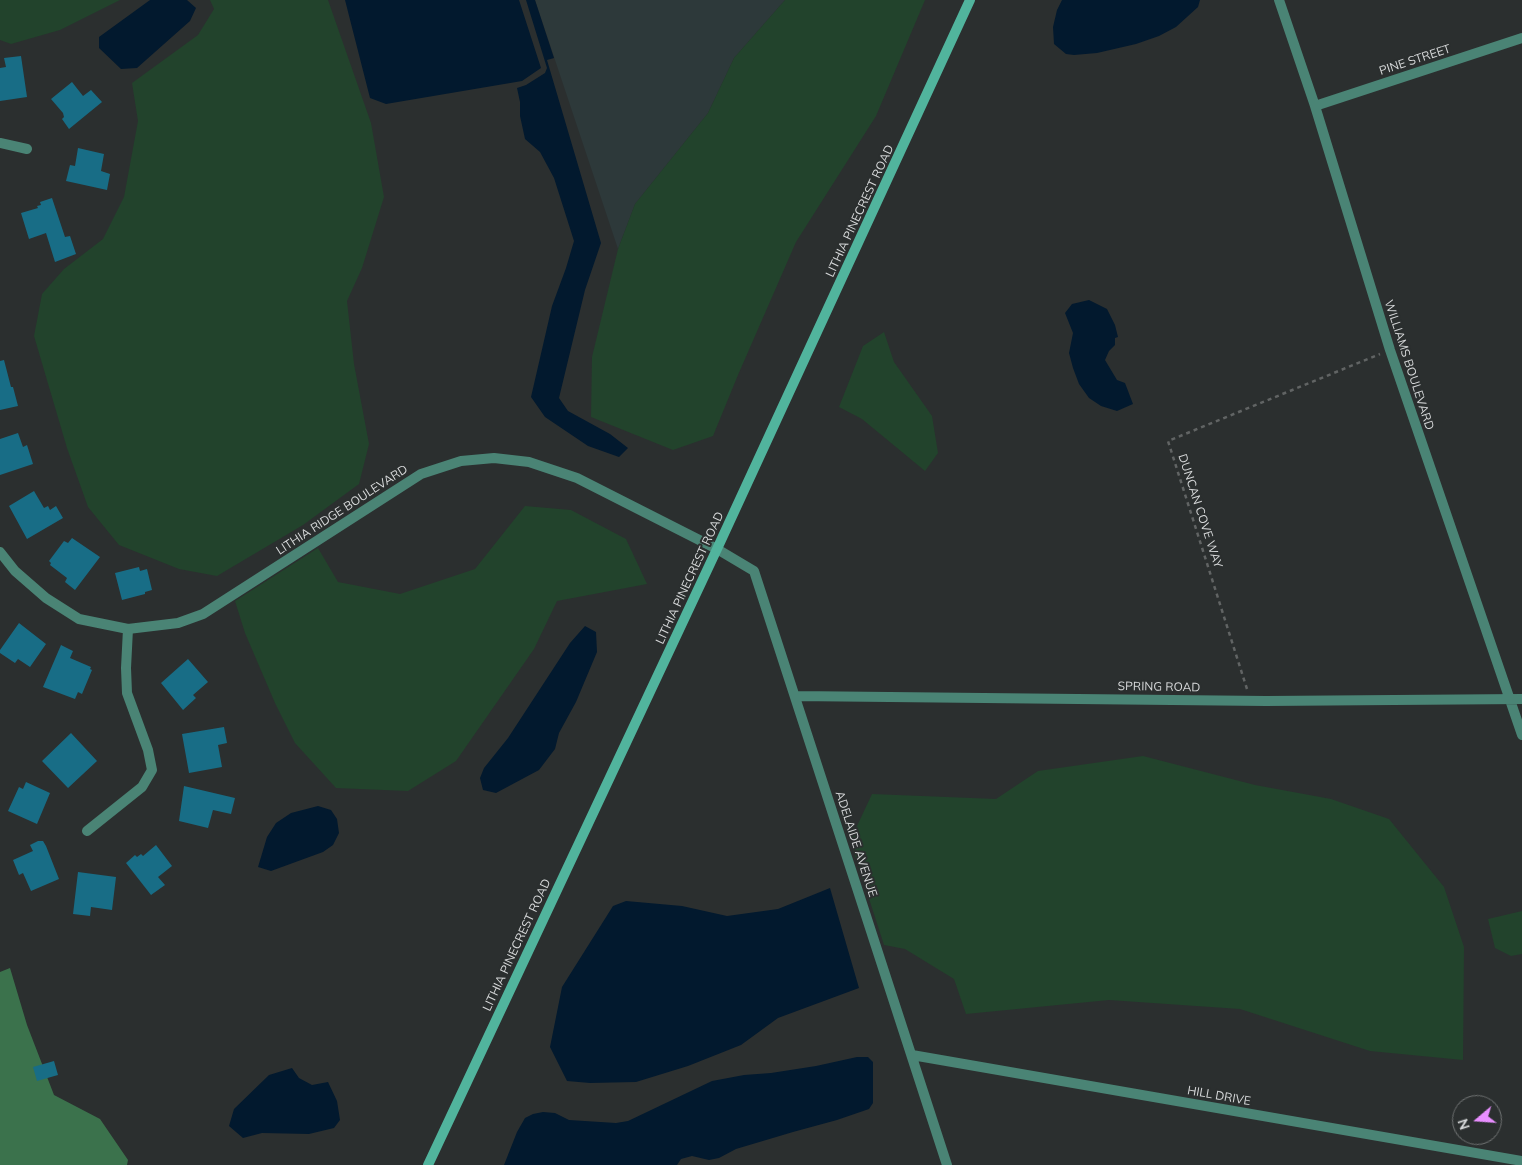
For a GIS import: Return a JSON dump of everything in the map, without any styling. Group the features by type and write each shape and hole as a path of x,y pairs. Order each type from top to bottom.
{"main road":[{"name":"LITHIA PINECREST ROAD","path":"428,1165 717,549 970,0"}],"street":[{"name":"WILLIAMS BOULEVARD","path":"1279,0 1315,106 1390,350 1522,735"},
{"name":"PINE STREET","path":"1315,106 1522,38"},
{"path":"0,143 27,149"},
{"name":"LITHIA RIDGE BOULEVARD","path":"0,552 15,571 46,598 80,619 128,629 178,624 203,614 421,474 461,461 494,458 529,462 577,478 717,549"},
{"name":"ADELAIDE AVENUE","path":"717,549 754,571 947,1165"},
{"path":"88,831 142,787 152,770 148,750 128,693 126,668 128,629"},
{"name":"SPRING ROAD","path":"795,696 1251,700 1522,699"},
{"name":"HILL DRIVE","path":"912,1055 1522,1161"}],"path":[{"name":"DUNCAN COVE WAY","path":"1251,700 1168,442 1390,350"}],"shaded area":[{"path":"535,0 785,0 734,58 708,113 635,204 618,249"}],"green space":[{"path":"0,0 120,0 60,30 11,44 0,40"},
{"path":"210,0 328,0 371,123 384,197 362,268 347,301 354,364 369,444 359,484 303,525 217,576 179,569 119,545 88,507 67,448 34,336 42,294 64,269 103,239 124,197 138,121 132,83 198,35 214,9"},
{"path":"785,0 925,0 876,116 796,242 713,436 673,450 591,417 592,357 618,249 635,204 708,113 734,58"},
{"path":"884,332 894,362 932,416 938,453 925,471 862,419 839,407 863,346"},
{"path":"525,506 571,510 626,539 647,584 557,601 534,649 456,761 408,791 336,788 295,743 275,703 245,633 235,601 318,548 338,582 400,594 475,569"},
{"path":"1143,756 1255,785 1331,799 1389,819 1444,887 1464,947 1463,1060 1370,1051 1240,1009 1109,1000 966,1014 954,979 905,949 884,945 851,843 872,794 996,799 1038,771"},
{"path":"1522,911 1522,954 1511,956 1495,948 1488,919"},
{"path":"10,968 27,1025 54,1095 100,1119 128,1160 127,1165 0,1165 0,972"}],"water":[{"path":"150,0 187,0 196,8 190,21 137,68 121,69 99,48 99,37"},
{"path":"345,0 519,0 541,68 522,81 386,104 370,98"},
{"path":"526,0 535,0 554,58 547,60 601,243 585,290 559,398 568,411 610,434 628,448 619,457 588,446 545,417 531,397 552,306 574,241 554,178 540,152 525,139 520,116 517,88 526,85 545,73 547,68"},
{"path":"1062,0 1200,0 1198,7 1176,27 1159,36 1136,44 1097,53 1074,55 1066,54 1054,44 1053,27 1057,10"},
{"path":"1089,300 1107,309 1115,325 1118,337 1115,338 1115,345 1109,351 1105,360 1117,380 1125,383 1133,404 1117,411 1101,406 1089,398 1079,384 1069,353 1073,333 1065,313 1072,304"},
{"path":"585,626 596,632 597,652 576,702 559,733 555,749 539,770 496,793 483,790 480,778 484,768 508,738 570,643"},
{"path":"318,806 331,810 337,819 339,833 333,845 323,852 271,871 258,867 267,837 276,823 291,813"},
{"path":"830,888 859,988 778,1018 741,1045 688,1066 636,1082 590,1083 567,1081 550,1047 562,987 613,906 626,901 682,906 727,916 778,909"},
{"path":"857,1057 868,1057 873,1062 873,1103 869,1109 736,1149 719,1158 709,1160 692,1156 681,1159 677,1165 504,1165 517,1132 525,1118 533,1114 543,1112 555,1113 569,1120 616,1123 628,1121 712,1081 816,1066"},
{"path":"292,1068 299,1078 312,1085 328,1082 337,1101 340,1120 334,1128 309,1134 262,1133 243,1138 229,1126 234,1109 269,1075"}],"building":[{"path":"21,56 27,97 0,101 0,68 6,67 4,58"},
{"path":"72,82 83,96 91,90 102,102 69,129 62,119 64,117 63,113 51,99"},
{"path":"78,148 104,154 101,171 110,174 107,190 66,181 70,165 75,166"},
{"path":"52,198 65,237 70,236 76,254 55,262 46,233 29,239 21,213 38,208 37,206 41,205 40,202"},
{"path":"4,360 18,406 0,410 0,361"},
{"path":"18,433 23,447 27,445 33,464 0,475 0,439"},
{"path":"34,491 44,508 48,506 50,510 56,506 63,518 27,539 9,506"},
{"path":"72,538 100,557 75,590 65,582 67,578 50,565 49,561 64,541 68,543"},
{"path":"139,567 140,571 147,569 152,590 145,592 145,594 122,600 115,573"},
{"path":"19,623 46,644 30,667 18,659 15,663 0,653 0,650"},
{"path":"61,645 73,651 70,658 91,667 90,669 92,670 82,694 78,692 75,699 43,687"},
{"path":"188,659 208,682 193,695 196,698 183,710 161,683"},
{"path":"224,727 227,743 218,745 222,767 189,773 182,734"},
{"path":"71,733 97,761 68,788 42,761"},
{"path":"26,782 50,793 37,824 8,811 19,787 23,789"},
{"path":"184,786 235,798 231,814 213,810 208,828 179,821"},
{"path":"43,841 46,846 59,879 31,891 23,873 19,875 13,860 33,851 30,845"},
{"path":"156,845 172,866 158,877 165,885 151,895 126,863 135,855 137,857 141,854 143,856"},
{"path":"78,872 116,877 112,910 91,907 90,916 73,914"},
{"path":"54,1061 58,1075 37,1081 33,1067"}]}
